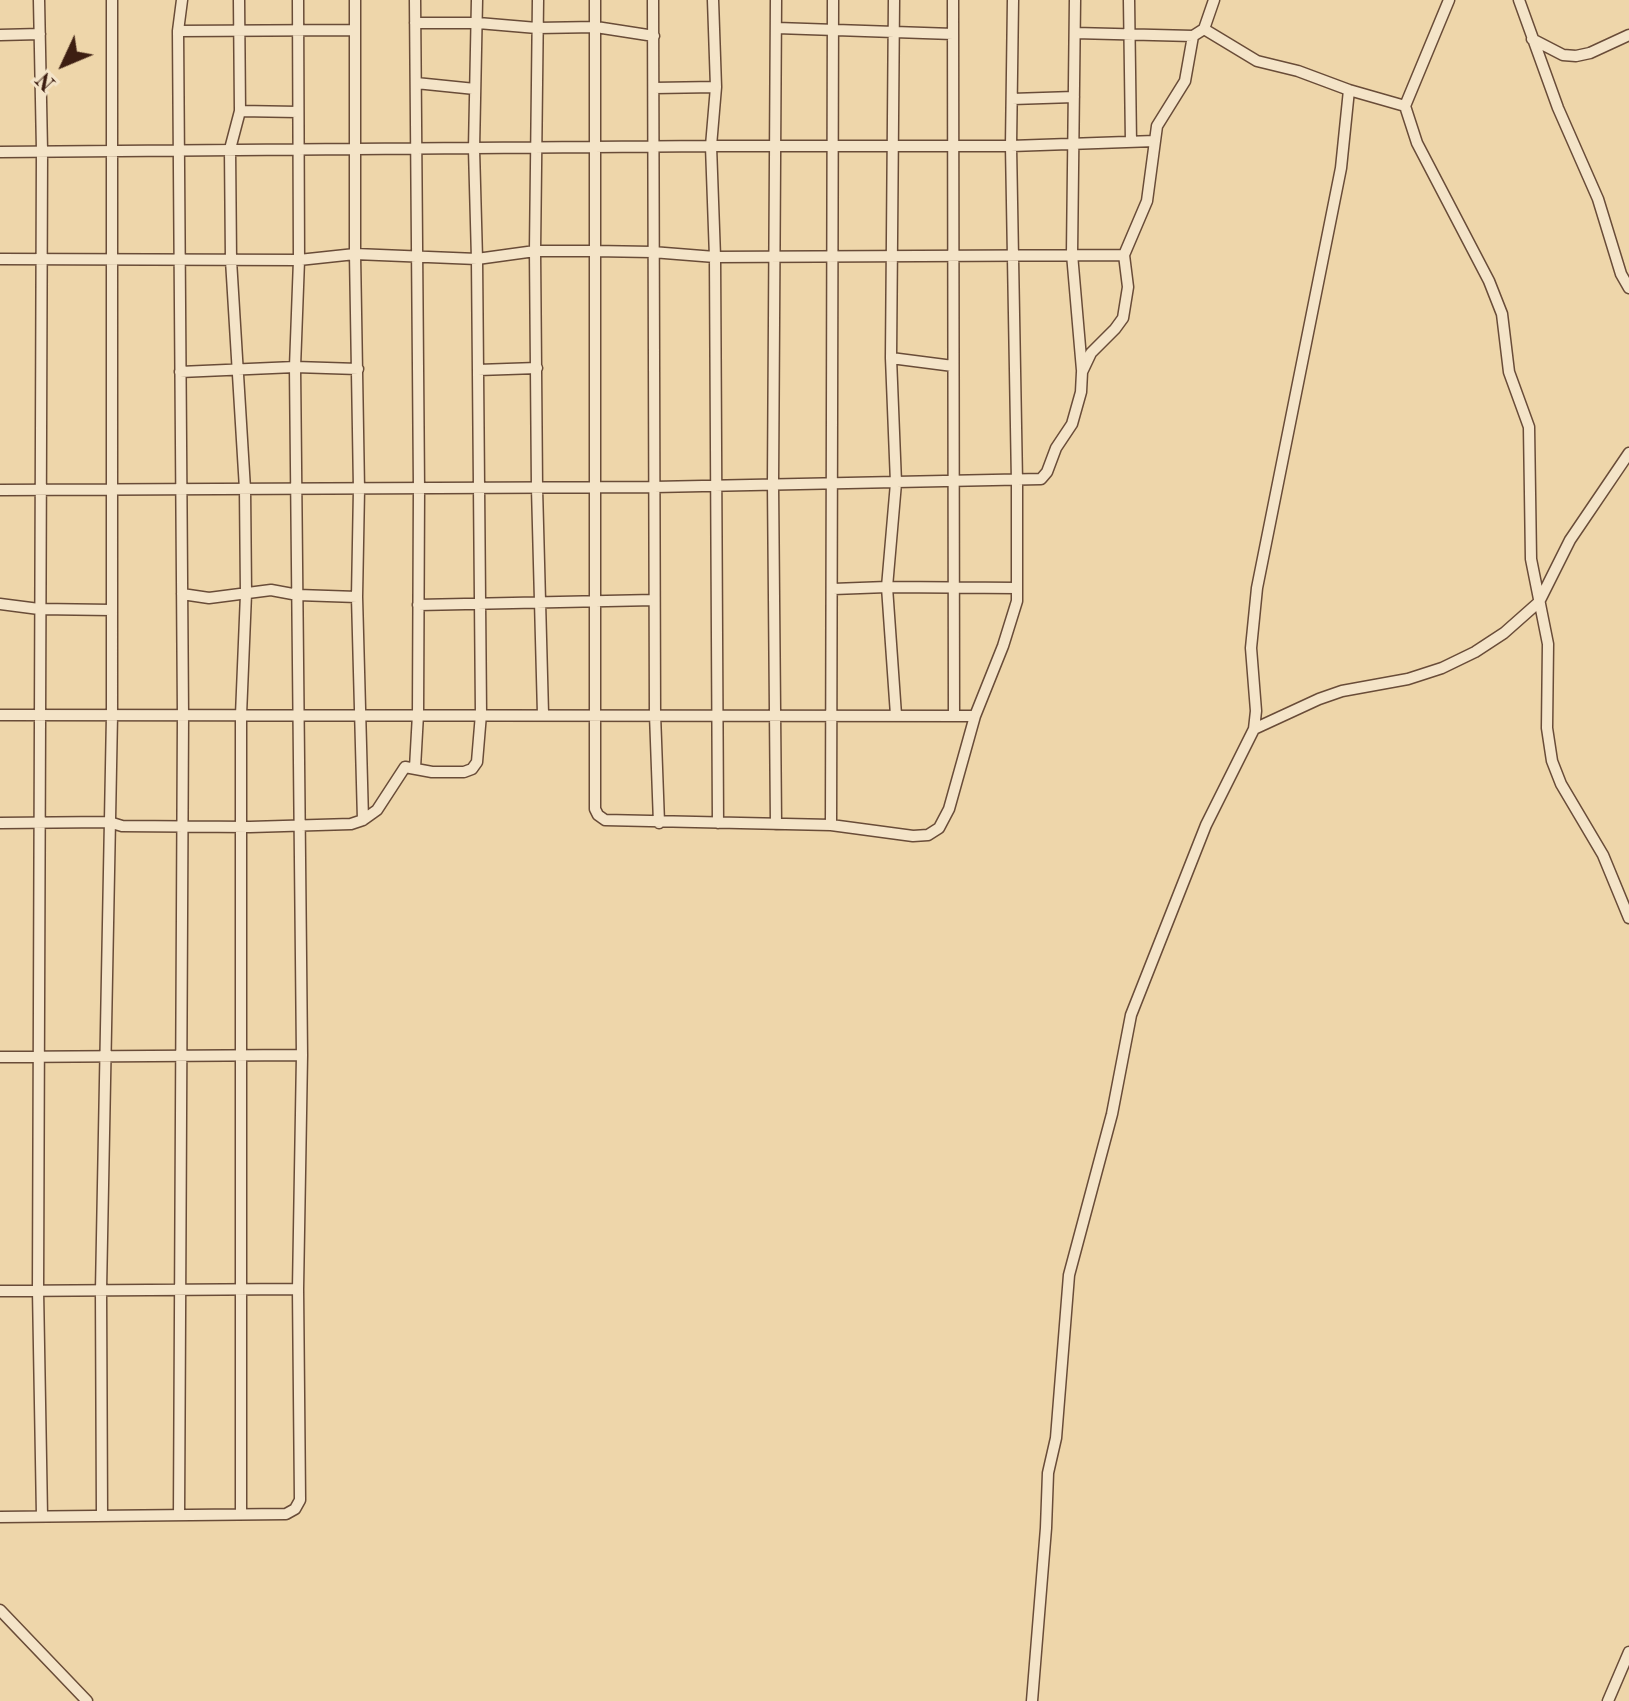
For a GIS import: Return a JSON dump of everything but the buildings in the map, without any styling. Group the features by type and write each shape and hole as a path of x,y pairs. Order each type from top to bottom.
{"street":[{"path":"39,0 42,150 39,258 38,1290 42,1516"},
{"path":"102,1516 101,1290 112,715 112,0"},
{"path":"179,1515 183,715 178,31 182,0"},
{"path":"239,0 240,111 230,149 231,260 245,489 246,594 241,715 241,1514"},
{"path":"0,1517 286,1514 295,1509 300,1500 298,1289 302,1055 295,367 299,260 298,0"},
{"path":"355,0 357,597 363,820"},
{"path":"415,0 419,488 415,768"},
{"path":"0,823 109,822 122,826 241,827 351,824 377,810 405,767 432,772 464,772 472,769 477,762 481,714 474,149 477,0"},
{"path":"538,0 535,251 543,714"},
{"path":"595,0 595,809 605,820 831,825 913,836 928,835 939,828 949,809 975,716 1008,633 1017,601 1011,146 1013,0"},
{"path":"653,0 654,600 659,823"},
{"path":"713,0 716,87 711,146 715,257 718,823"},
{"path":"776,0 773,484 776,824"},
{"path":"831,825 833,0"},
{"path":"894,0 891,358 896,483 887,587 896,715"},
{"path":"953,0 954,714"},
{"path":"0,490 593,488 1017,482 1041,479 1072,424 1081,392 1072,254 1075,0"},
{"path":"1129,0 1131,142"},
{"path":"1075,33 1193,36 1204,29 1214,0"},
{"path":"1449,0 1405,106 1422,153 1489,281 1502,314 1509,372 1529,427 1531,559 1548,644 1547,728 1552,761 1561,784 1603,855 1629,918"},
{"path":"1519,0 1558,108 1598,199 1621,274 1629,288"},
{"path":"415,23 596,27 654,36"},
{"path":"777,28 953,34"},
{"path":"1204,29 1257,61 1405,106"},
{"path":"178,31 355,30"},
{"path":"0,35 40,34"},
{"path":"1532,39 1563,55 1576,56 1629,35"},
{"path":"1082,372 1091,353 1123,318 1128,287 1124,255 1147,201 1161,117 1185,81 1193,36"},
{"path":"416,83 475,89"},
{"path":"654,88 716,87"},
{"path":"1032,1701 1048,1473 1056,1438 1071,1267 1112,1114 1131,1015 1206,825 1254,729 1256,711 1251,638 1257,588 1341,168 1349,90"},
{"path":"1012,99 1074,97"},
{"path":"240,111 298,112"},
{"path":"0,152 1011,146 1155,141"},
{"path":"0,259 299,260 355,254 417,254 477,259 535,251 652,252 715,257 1124,255"},
{"path":"891,358 953,366"},
{"path":"180,372 295,367 358,369"},
{"path":"478,370 537,368"},
{"path":"1254,729 1342,691 1408,679 1442,668 1494,639 1539,602 1570,540 1629,453"},
{"path":"833,589 1017,588"},
{"path":"182,594 209,598 271,590 298,595 357,597"},
{"path":"418,605 654,600"},
{"path":"0,604 39,609 112,610"},
{"path":"0,715 975,716"},
{"path":"0,1057 302,1055"},
{"path":"0,1291 298,1289"},
{"path":"0,1610 87,1701"},
{"path":"1608,1701 1629,1652"}]}
